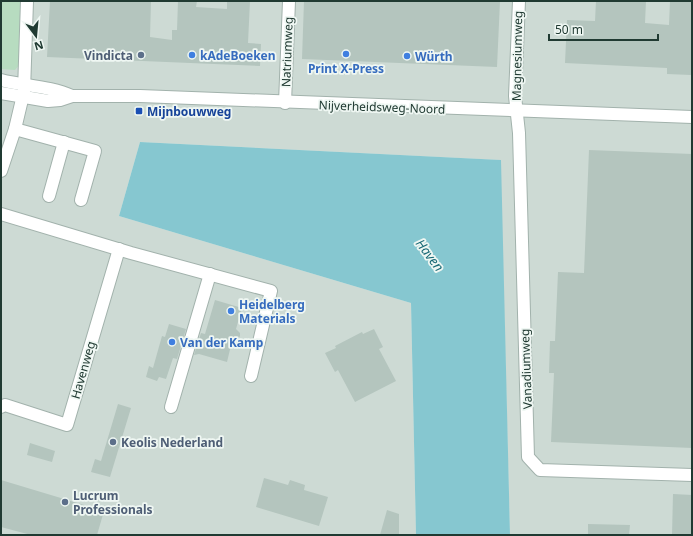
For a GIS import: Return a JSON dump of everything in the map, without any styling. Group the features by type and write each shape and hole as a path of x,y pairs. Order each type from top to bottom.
{"street":[{"path":"1,171 15,129 23,91 27,1"},
{"name":"Natriumweg","path":"286,103 288,1"},
{"name":"Magnesiumweg","path":"517,112 515,96 518,1"},
{"name":"Nijverheidsweg-Noord","path":"1,80 23,91"},
{"name":"Nijverheidsweg-Noord","path":"1,92 59,90 72,96 140,96 517,112 692,117"},
{"name":"Vanadiumweg","path":"517,112 519,133 528,457 540,470 692,475"},
{"path":"15,129 95,151 81,200"},
{"path":"49,196 64,142"},
{"path":"1,214 119,249 271,291 251,376"},
{"name":"Havenweg","path":"1,407 5,405 67,425 119,249"},
{"path":"171,407 210,274"}],"shaded area":[{"path":"1,1 692,1 692,535 510,535 500,160 140,142 119,216 411,303 416,535 1,535"}],"green space":[{"path":"1,1 23,1 21,63 15,70 1,69"}],"water":[{"name":"Haven","path":"140,142 501,160 510,535 416,535 411,303 119,216"}],"building":[{"path":"50,1 151,1 150,37 172,40 172,30 177,30 178,1 197,1 196,7 227,9 227,1 250,1 248,43 261,44 260,66 47,57"},
{"path":"304,1 500,1 497,67 302,59"},
{"path":"596,1 646,1 645,23 669,25 670,1 692,1 691,75 667,74 667,68 565,63 567,20 595,21"},
{"path":"589,150 692,154 692,448 551,442 554,373 549,373 550,341 555,341 558,272 584,273"},
{"path":"215,300 242,308 236,329 240,333 240,336 238,340 232,341 227,362 199,354 194,355 201,333 205,334"},
{"path":"169,324 186,329 177,359 173,358 166,379 159,377 157,381 146,377 149,366 153,368 162,336 165,337"},
{"path":"374,329 383,347 379,349 396,381 355,402 338,370 335,372 325,353 362,332 363,334"},
{"path":"118,404 131,408 110,477 91,472 95,459 101,461"},
{"path":"30,443 55,451 52,462 27,455"},
{"path":"264,478 288,485 290,480 305,485 304,490 328,497 319,526 256,507"},
{"path":"1,480 104,511 97,535 31,535 1,527"},
{"path":"673,494 692,495 692,535 672,535"},
{"path":"387,510 399,514 399,535 380,535"},
{"path":"588,524 630,525 629,535 588,535"}],"place":[{"name":"Print X-Press","path":"346,54"},
{"name":"Vindicta","path":"141,55"},
{"name":"kAdeBoeken","path":"192,55"},
{"name":"Würth","path":"407,56"},
{"name":"Mijnbouwweg","path":"139,111"},
{"name":"Heidelberg Materials","path":"231,311"},
{"name":"Van der Kamp","path":"172,342"},
{"name":"Keolis Nederland","path":"113,442"},
{"name":"Lucrum Professionals","path":"65,502"}]}
